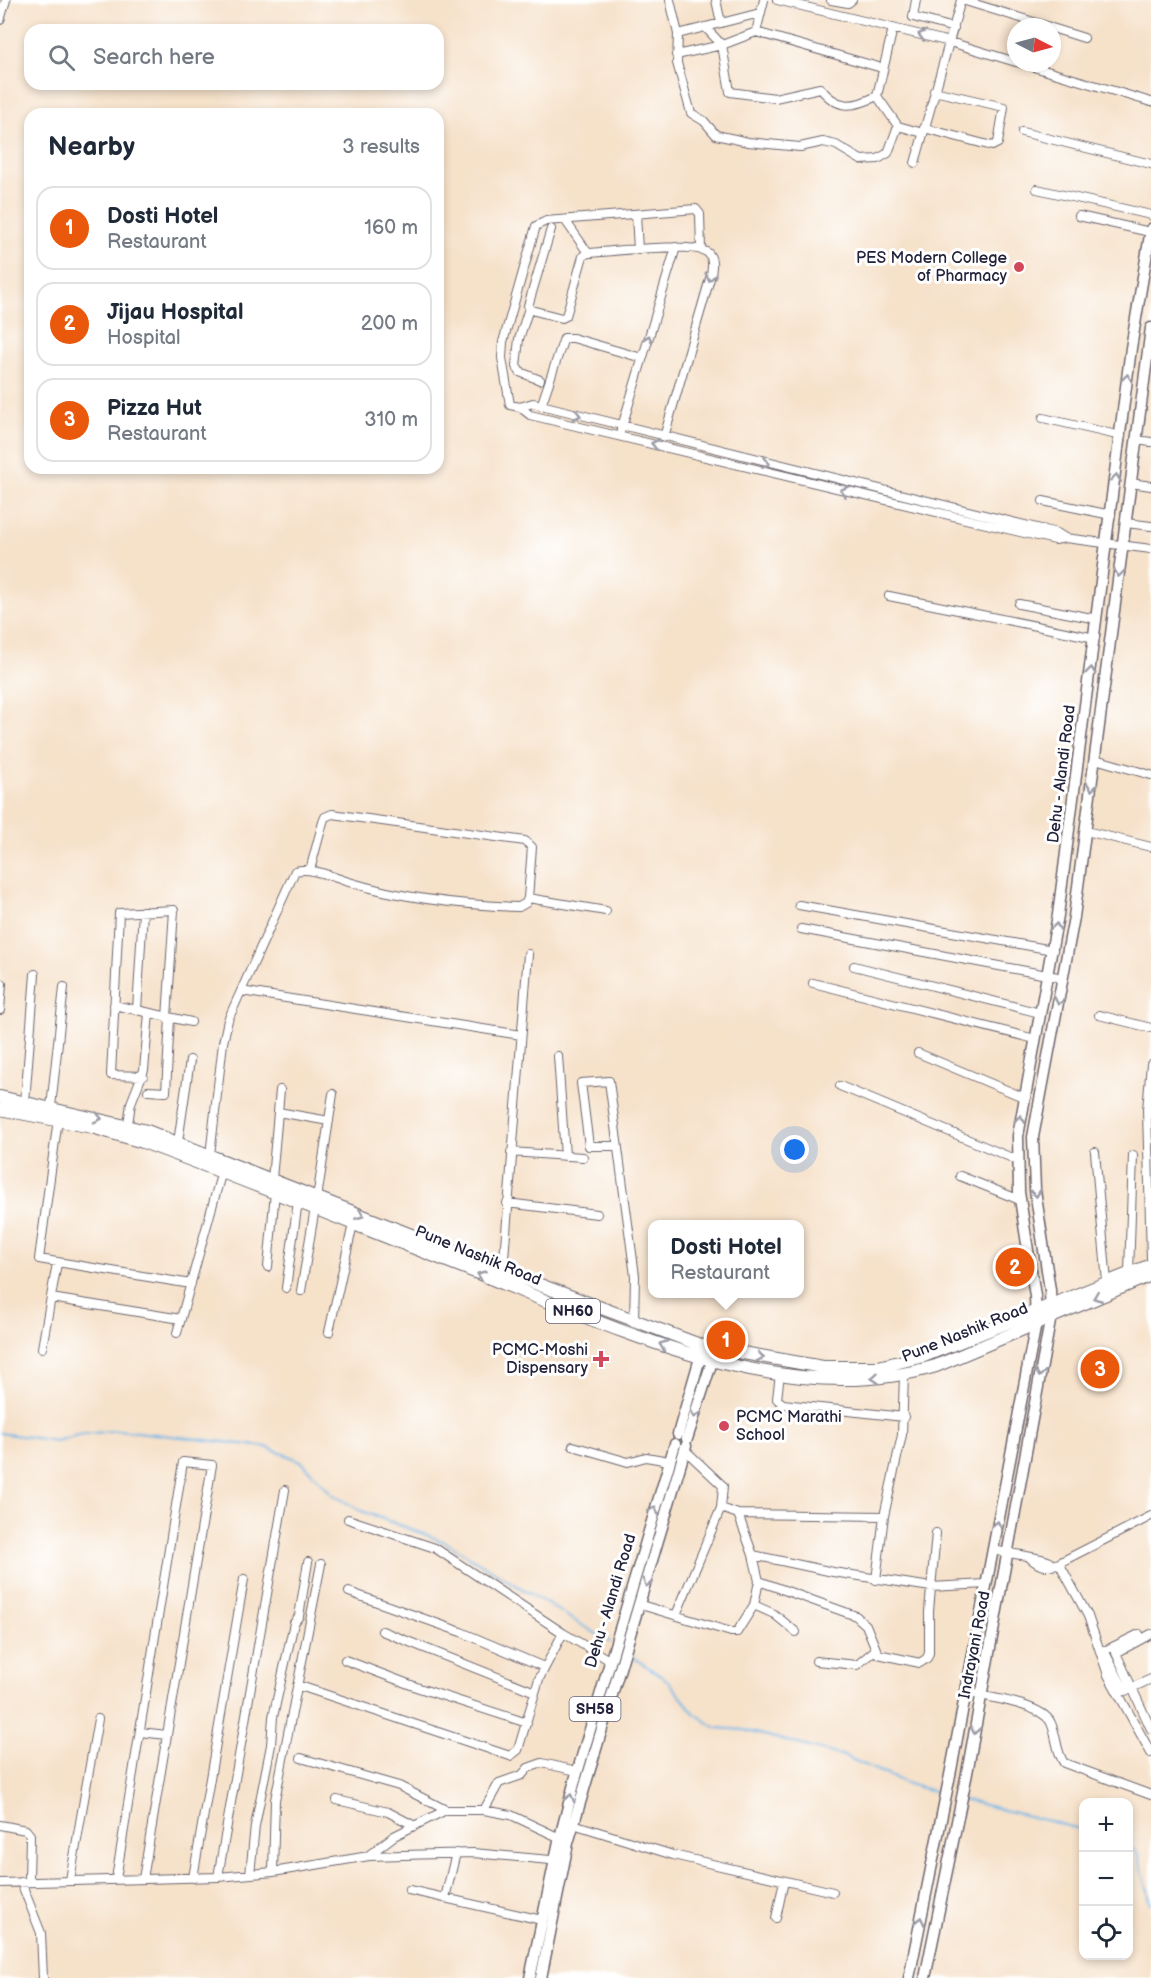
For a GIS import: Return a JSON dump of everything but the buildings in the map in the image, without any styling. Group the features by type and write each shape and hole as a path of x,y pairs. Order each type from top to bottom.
{"highway":[{"name":"Pune Nashik Road","path":"0,1097 128,1125 178,1142 272,1179 353,1224 602,1322 780,1373 853,1380 904,1375 936,1366 1036,1316"},
{"name":"Pune Nashik Road","path":"0,1109 58,1119 118,1134 298,1201 316,1203 503,1271 708,1353 823,1367 878,1367 924,1356 1151,1275"},
{"name":"Pune Nashik Road","path":"1051,1310 1107,1282 1151,1265"}],"main road":[{"name":"Dehu - Alandi Road","path":"1036,1316 1020,1200 1017,1160 1023,1098 1053,950 1131,348 1151,231"},
{"name":"Dehu - Alandi Road","path":"1051,1310 1035,1190 1033,1137 1063,978 1086,831 1151,328"},
{"name":"Indrayani Road","path":"925,1978 962,1799 1051,1310"},
{"name":"Indrayani Road","path":"909,1978 948,1789 1036,1316"},
{"name":"Dehu - Alandi Road","path":"541,1978 560,1861 560,1838 569,1823 641,1605 682,1443 708,1353"},
{"name":"Dehu - Alandi Road","path":"530,1978 542,1920 569,1823 577,1771 669,1461 682,1443"}],"street":[{"path":"0,20 6,0"},
{"path":"670,0 678,34 676,55 691,113 704,121 716,135 747,142 800,147 823,142 837,145 861,160 878,159 888,153 898,126"},
{"path":"716,0 721,23"},
{"path":"756,32 764,0"},
{"path":"777,0 950,42 1007,59"},
{"path":"831,0 848,3 852,0"},
{"path":"916,0 913,16 954,28"},
{"path":"915,163 962,0 1021,18"},
{"path":"678,34 760,13"},
{"path":"705,27 722,45 730,92 775,98 820,88 828,99 858,106 877,96"},
{"path":"893,28 877,96 898,126 992,146 998,143 1004,107 934,91"},
{"path":"1061,30 1084,38"},
{"path":"676,55 722,45 756,32 882,68"},
{"path":"1050,72 1151,102"},
{"path":"1022,132 1151,165"},
{"path":"1037,189 1151,215"},
{"path":"701,250 700,214 696,209 546,221 536,226 503,342 502,358 510,405 520,407 533,404 621,431 1008,526"},
{"path":"636,214 639,250"},
{"path":"1079,216 1151,231"},
{"path":"565,220 588,253"},
{"path":"540,380 520,372 516,366 519,339 551,229"},
{"path":"621,431 676,247"},
{"path":"529,308 565,318 581,261 588,253 676,247 701,250 709,254 712,261 711,275 664,437"},
{"path":"541,406 559,345 564,338 573,338 642,358"},
{"path":"520,407 530,415 664,437 1055,540 1065,538 1151,549"},
{"path":"1043,418 1121,436"},
{"path":"1136,440 1151,442"},
{"path":"1131,483 1151,486"},
{"path":"1042,501 1111,515"},
{"path":"1126,523 1151,526"},
{"path":"889,596 1095,638"},
{"path":"1019,604 1097,619"},
{"path":"1095,759 1151,775"},
{"path":"210,1155 223,1043 228,1020 295,871 310,870 369,888 444,902 519,907 526,903 528,898 532,852 530,843 332,814 325,817 323,822 310,870"},
{"path":"1086,831 1151,848"},
{"path":"528,898 606,911"},
{"path":"799,904 1053,950"},
{"path":"143,1076 111,1075 119,913 174,910 166,1092 148,1091"},
{"path":"137,1010 143,911"},
{"path":"801,929 1063,978"},
{"path":"503,1271 510,1152 528,954"},
{"path":"854,966 1040,1013"},
{"path":"25,1102 34,975"},
{"path":"813,983 1035,1039"},
{"path":"0,1010 2,984"},
{"path":"51,1107 64,987"},
{"path":"241,991 521,1035"},
{"path":"114,1005 191,1022"},
{"path":"128,1125 131,1103 143,1076 149,1013"},
{"path":"1099,1015 1151,1028"},
{"path":"918,1053 1023,1098"},
{"path":"558,1056 565,1156"},
{"path":"178,1142 190,1060"},
{"path":"1151,1064 1147,1119 1151,1259"},
{"path":"617,1146 589,1146 581,1083 609,1081 635,1276 634,1322"},
{"path":"840,1086 1017,1160"},
{"path":"272,1179 280,1089"},
{"path":"301,1291 333,1094"},
{"path":"278,1112 329,1121"},
{"path":"58,1119 39,1255 43,1261 191,1284"},
{"path":"510,1152 583,1157"},
{"path":"1095,1152 1107,1282"},
{"path":"1130,1273 1133,1155"},
{"path":"177,1333 222,1171"},
{"path":"960,1176 1020,1200"},
{"path":"268,1267 275,1192"},
{"path":"286,1288 298,1201"},
{"path":"507,1203 597,1214"},
{"path":"329,1332 353,1224"},
{"path":"42,1348 57,1263"},
{"path":"51,1298 181,1319"},
{"path":"780,1373 777,1399 783,1404 904,1417"},
{"path":"876,1580 884,1516 904,1417 904,1375"},
{"path":"676,1615 721,1508 723,1486 682,1443"},
{"path":"573,1446 628,1462 646,1457 669,1461"},
{"path":"116,1879 183,1462 212,1465 142,1880"},
{"path":"218,1877 285,1490"},
{"path":"721,1508 738,1514 884,1516"},
{"path":"641,1605 737,1632 754,1605 759,1581 738,1514"},
{"path":"1056,1565 1151,1516"},
{"path":"348,1519 435,1548 563,1633 609,1660"},
{"path":"759,1581 862,1620 875,1650 885,1656 924,1662 929,1653 931,1587 936,1533"},
{"path":"993,1550 1030,1558 1039,1557 1056,1565 1088,1616 1101,1652 1151,1753"},
{"path":"753,1556 876,1580 931,1587 986,1584"},
{"path":"250,1874 255,1826 271,1745 273,1717 294,1623 299,1616 308,1562"},
{"path":"273,1872 275,1800 321,1564"},
{"path":"193,1878 244,1579"},
{"path":"349,1592 461,1632 544,1667"},
{"path":"754,1605 774,1614 796,1632"},
{"path":"1101,1652 1151,1628"},
{"path":"382,1630 535,1692"},
{"path":"297,1685 510,1756 518,1750 544,1667 563,1633"},
{"path":"1151,1634 1116,1653 1151,1729"},
{"path":"816,1661 857,1665 875,1650"},
{"path":"1101,1652 1123,1690 1132,1689 1151,1678"},
{"path":"345,1660 429,1692 527,1724"},
{"path":"965,1692 1041,1712 1051,1722 1060,1757 1064,1763 1147,1794"},
{"path":"70,1880 98,1719"},
{"path":"140,1732 167,1735"},
{"path":"301,1758 399,1786 446,1810 484,1810 511,1815 560,1838"},
{"path":"484,1810 499,1783 522,1775 535,1765 542,1763 577,1771"},
{"path":"337,1800 388,1812 415,1826"},
{"path":"369,1856 394,1836 446,1810"},
{"path":"569,1823 673,1856 833,1892"},
{"path":"0,1825 26,1830 30,1835 25,1882 41,1933 43,1978"},
{"path":"0,1883 218,1877 273,1872 369,1856 456,1853 560,1861"},
{"path":"445,1898 456,1853"},
{"path":"776,1918 784,1881"},
{"path":"409,1890 542,1920"}],"waterway":[{"path":"0,1433 56,1441 78,1435 120,1430 266,1447 301,1461 332,1494 359,1510 445,1542 610,1642"},
{"path":"630,1655 668,1681 694,1713 716,1728 744,1730 844,1756 908,1784 941,1793"},
{"path":"964,1800 1079,1829"},
{"path":"1133,1850 1138,1854 1151,1903"}],"place":[{"name":"PES Modern College of Pharmacy","path":"1019,267"},
{"name":"Jijau Hospital","path":"1015,1267"},
{"name":"Dosti Hotel","path":"726,1340"},
{"name":"PCMC-Moshi Dispensary","path":"601,1359"},
{"name":"Pizza Hut","path":"1100,1369"},
{"name":"PCMC Marathi School","path":"724,1426"}]}
